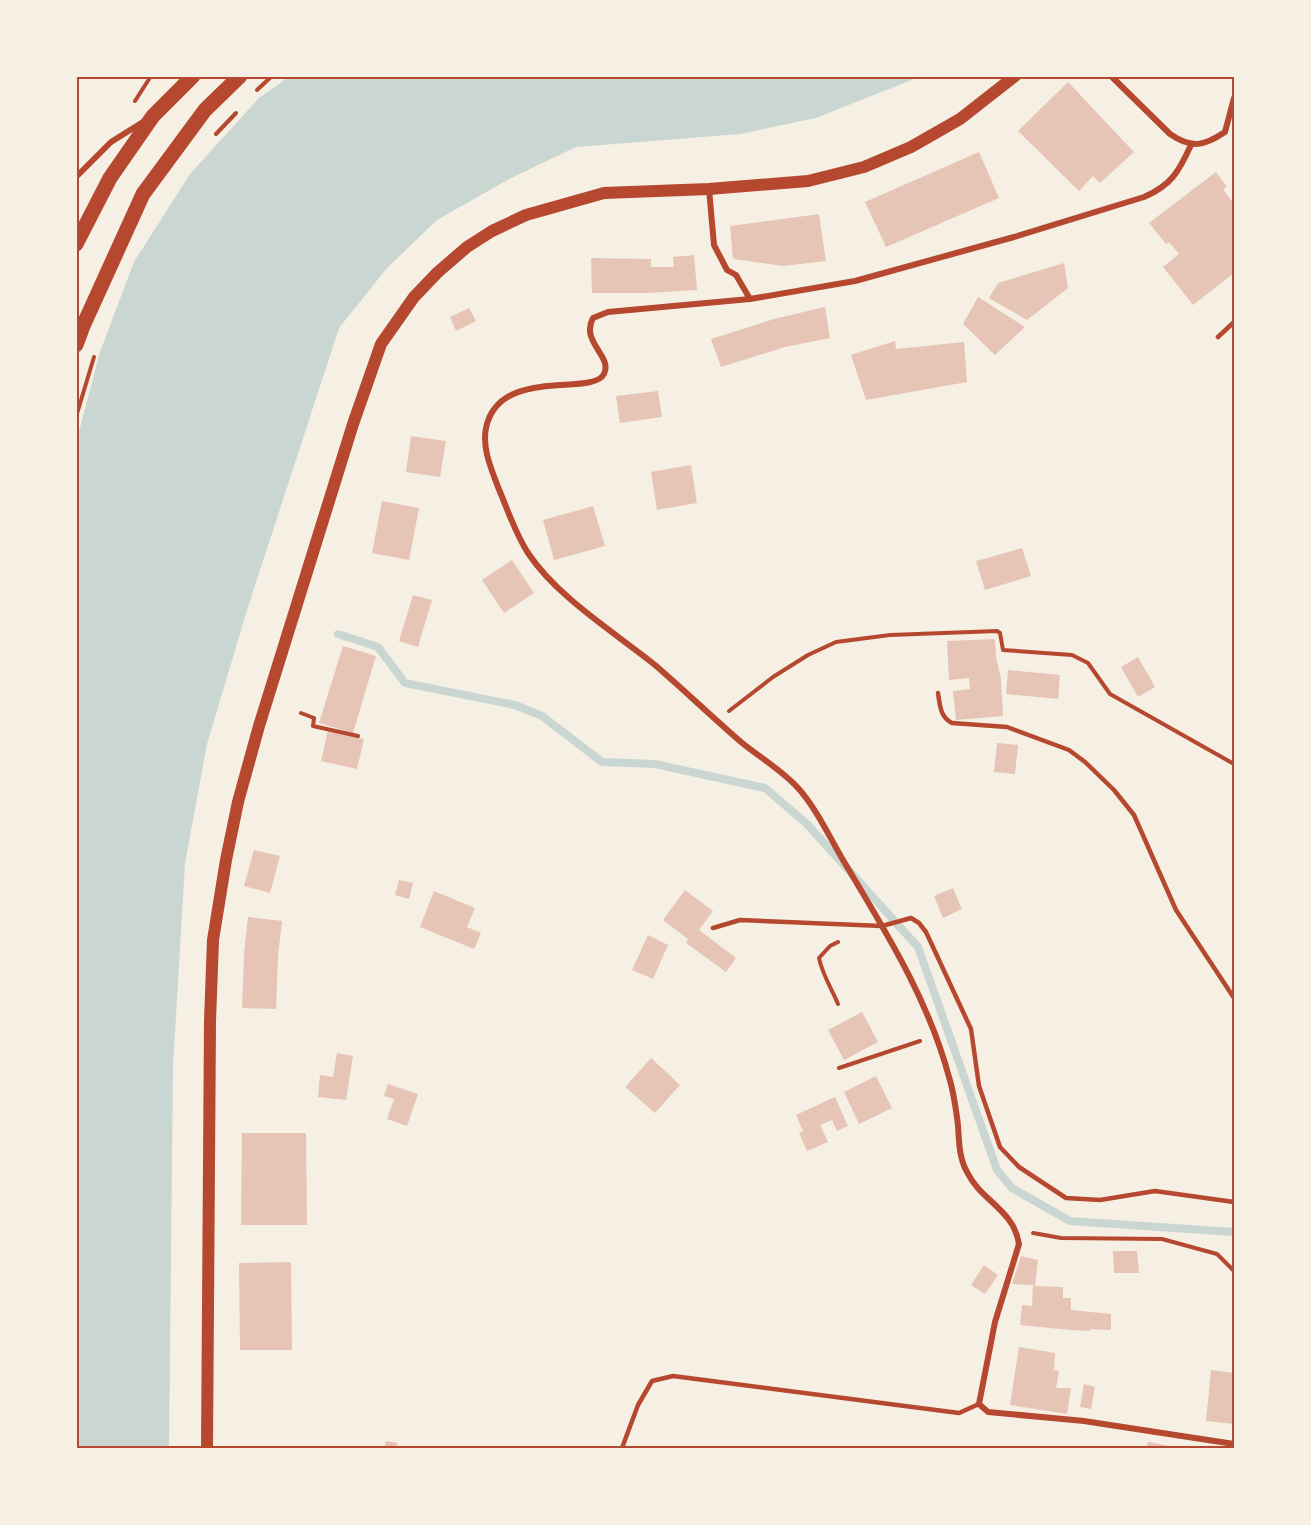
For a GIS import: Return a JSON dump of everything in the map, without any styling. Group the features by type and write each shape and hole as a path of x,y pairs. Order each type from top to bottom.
{"main road":[{"path":"76,244 110,177 153,116 193,76"},
{"path":"76,345 142,194 205,110 240,76"},
{"path":"207,1449 210,1033 213,940 231,837 256,737 381,344 414,297 445,266 467,247 492,231 526,215 604,193 709,189 807,181 864,167 910,147 960,119 1016,76"}],"street":[{"path":"1111,76 1170,134 1180,142 1191,145 1209,143 1225,132 1234,98"},
{"path":"76,177 111,142 153,116"},
{"path":"1191,145 1179,170 1160,190 1126,203 855,281 750,299 599,314 593,318 589,333 605,364 602,377 588,383 558,384 524,390 499,405 490,417 485,444 488,461 526,550 542,570 576,602 798,788 861,889 911,978 949,1077 956,1109 961,1160 966,1172 978,1189 1006,1215 1017,1231 1019,1244 995,1322 979,1404 988,1412 1083,1421 1234,1444"},
{"path":"709,189 714,245 727,270 736,275 750,299"}],"lane":[{"path":"1218,337 1234,322"},
{"path":"938,693 941,711 945,719 952,723 1007,727 1069,750 1114,790 1134,815 1176,910 1234,998"},
{"path":"713,928 740,920 882,926 911,918 919,923 926,932 971,1029 980,1086 1000,1147 1019,1167 1066,1198 1100,1200 1155,1191 1234,1202"},
{"path":"622,1449 638,1405 652,1381 673,1376 959,1413 979,1404"}],"path":[{"path":"255,92 273,76"},
{"path":"210,141 240,108"},
{"path":"76,417 95,356"},
{"path":"744,744 747,734 729,710 772,677 808,655 836,642 890,635 997,631 1000,633 1003,650 1072,655 1081,658 1088,663 1110,694 1234,764"},
{"path":"301,713 316,718 313,726 358,736"},
{"path":"838,1004 828,978 821,968 819,958 830,946 848,938"},
{"path":"839,1068 935,1036"},
{"path":"1017,1231 1061,1238 1162,1239 1216,1254 1234,1271"}],"shaded area":[{"path":"289,77 919,77 816,118 740,134 576,147 509,179 437,220 387,268 339,328 247,610 207,744 185,863 173,1066 169,1448 77,1448 77,439 100,352 134,262 190,174 259,98"}],"building":[{"path":"1068,82 1134,152 1100,183 1093,176 1079,191 1018,131"},
{"path":"979,152 999,198 886,247 865,202"},
{"path":"1216,172 1227,187 1223,189 1234,204 1234,273 1193,305 1163,267 1179,254 1169,242 1166,244 1149,223"},
{"path":"819,214 826,261 783,266 733,259 730,226"},
{"path":"694,255 697,290 592,293 591,258 651,259 651,267 674,267 673,257"},
{"path":"1064,263 1068,288 1027,320 989,298 998,283"},
{"path":"978,297 1025,327 995,355 963,324"},
{"path":"825,307 830,338 785,347 721,367 711,339 774,319"},
{"path":"469,308 476,321 456,331 450,317"},
{"path":"895,341 896,349 964,342 967,382 866,400 851,355"},
{"path":"658,391 662,417 620,423 616,396"},
{"path":"411,436 446,441 440,477 406,472"},
{"path":"691,465 697,503 657,510 651,472"},
{"path":"382,501 419,508 409,560 372,553"},
{"path":"593,506 605,546 554,560 543,520"},
{"path":"1022,548 1031,576 985,590 976,561"},
{"path":"512,560 534,593 504,613 482,580"},
{"path":"413,595 432,600 418,647 399,641"},
{"path":"995,639 1001,679 1003,716 956,720 953,691 970,689 969,678 949,680 947,641"},
{"path":"343,646 376,656 353,733 319,723"},
{"path":"1138,657 1155,687 1138,697 1121,667"},
{"path":"1008,670 1060,675 1058,699 1006,694"},
{"path":"328,730 364,739 357,769 321,761"},
{"path":"997,743 1018,745 1015,774 994,772"},
{"path":"254,850 280,856 270,893 244,886"},
{"path":"399,880 413,883 409,899 395,895"},
{"path":"953,888 962,909 943,918 934,896"},
{"path":"685,890 713,911 699,930 736,958 726,972 686,943 688,939 663,920"},
{"path":"434,891 475,908 467,927 481,933 474,949 420,927"},
{"path":"248,917 282,921 276,1009 242,1008"},
{"path":"648,935 668,945 653,979 632,970"},
{"path":"862,1012 878,1042 844,1060 828,1030"},
{"path":"337,1053 353,1056 346,1100 318,1097 320,1075 333,1077"},
{"path":"651,1058 680,1085 655,1113 625,1087"},
{"path":"876,1076 892,1108 859,1124 844,1092"},
{"path":"388,1084 418,1094 407,1126 387,1119 394,1099 384,1096"},
{"path":"835,1097 848,1126 837,1131 832,1120 820,1125 828,1142 807,1151 799,1133 803,1131 796,1115"},
{"path":"242,1133 306,1133 307,1225 241,1225"},
{"path":"1113,1251 1137,1251 1139,1273 1114,1273"},
{"path":"1021,1256 1038,1260 1035,1286 1063,1287 1063,1298 1071,1298 1071,1310 1111,1314 1111,1330 1070,1330 1020,1325 1022,1305 1032,1306 1033,1285 1012,1284"},
{"path":"291,1262 292,1350 240,1350 239,1263"},
{"path":"984,1265 998,1275 985,1294 971,1285"},
{"path":"1019,1347 1055,1353 1054,1370 1059,1371 1056,1388 1071,1388 1067,1414 1010,1405"},
{"path":"1211,1370 1234,1373 1234,1424 1206,1421"},
{"path":"1084,1384 1095,1387 1091,1409 1080,1407"},
{"path":"386,1441 397,1443 396,1448 384,1448"},
{"path":"1148,1442 1175,1447 1175,1448 1146,1448"}],"waterway":[{"path":"338,634 378,647 405,683 515,705 542,716 602,762 655,764 765,788 807,824 918,947 997,1170 1012,1188 1070,1221 1234,1232"}]}
